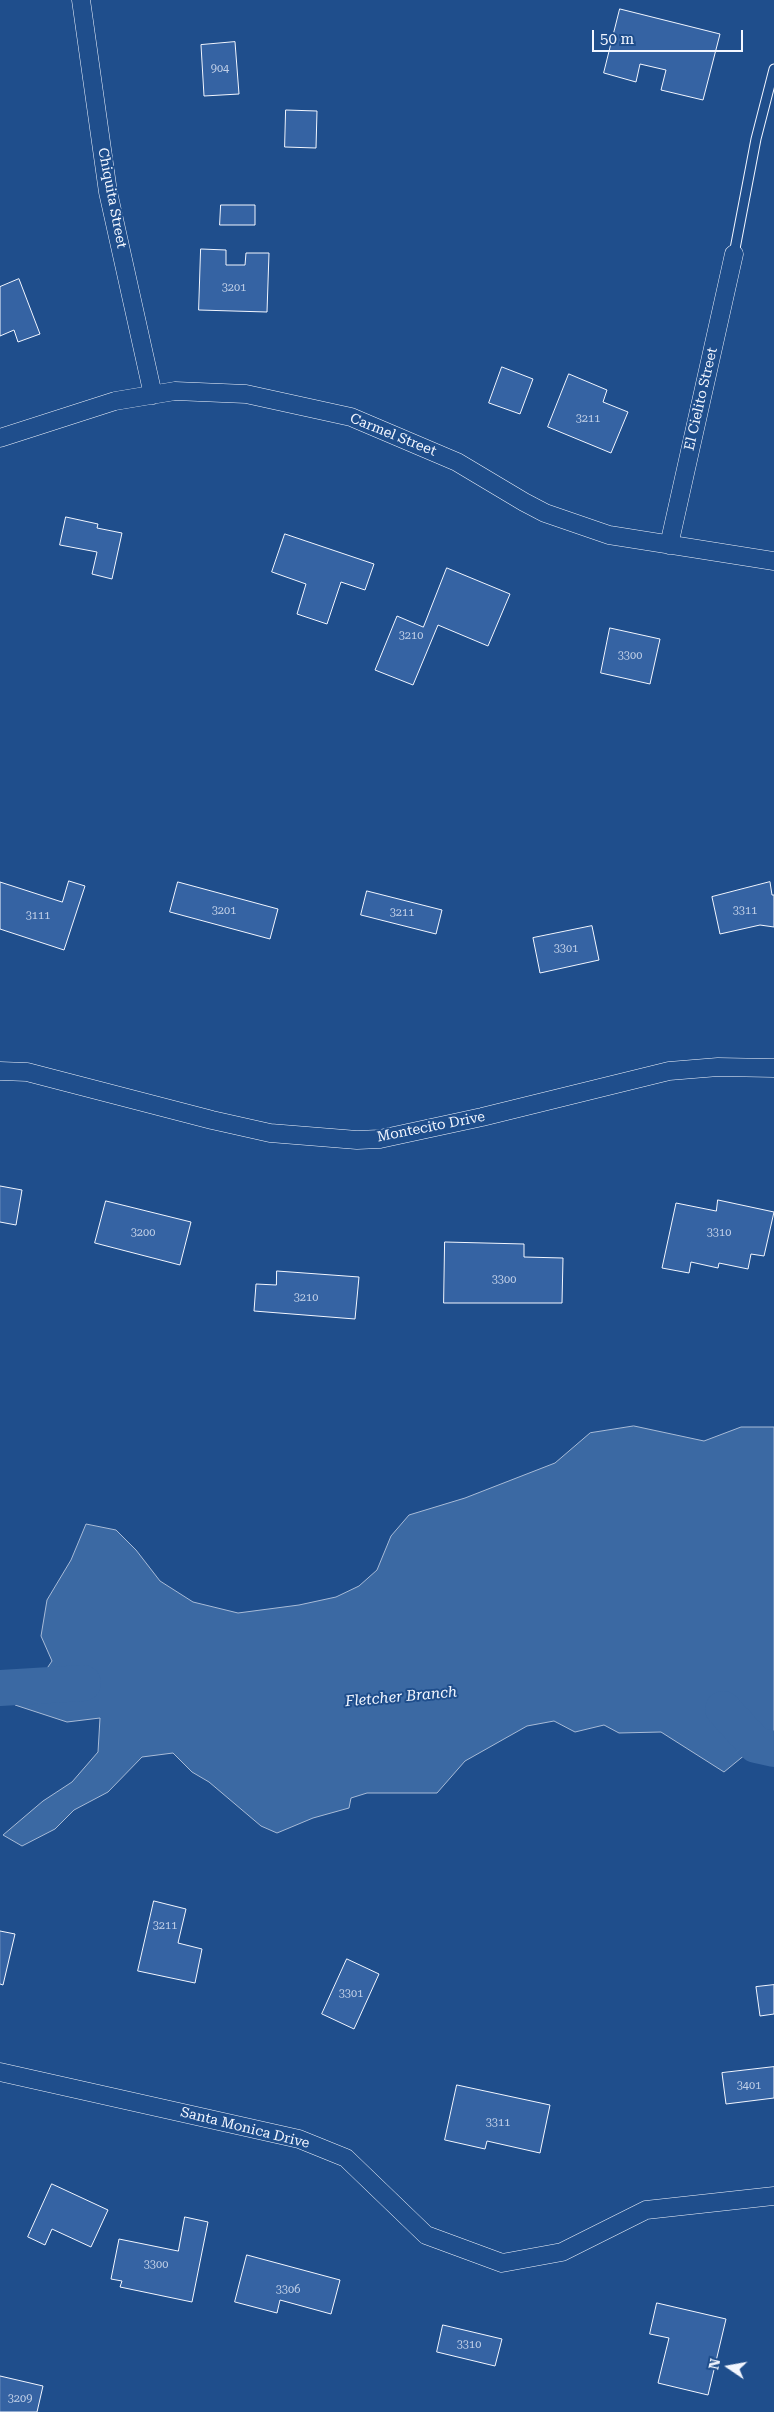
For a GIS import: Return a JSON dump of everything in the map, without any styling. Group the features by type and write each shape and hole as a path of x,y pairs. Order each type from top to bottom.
{"street":[{"name":"Chiquita Street","path":"81,0 108,192 154,395"},
{"name":"El Cielito Street","path":"668,544 734,254"},
{"name":"Carmel Street","path":"0,438 115,401 175,391 246,394 350,416 457,462 546,513 609,535 774,561"},
{"name":"Montecito Drive","path":"0,1071 27,1072 212,1120 270,1133 358,1140 380,1139 482,1117 670,1071 718,1067 774,1068"},
{"name":"Santa Monica Drive","path":"0,2072 299,2139 346,2158 426,2235 502,2263 562,2252 646,2210 774,2196"}],"lane":[{"path":"734,254 756,139 774,70"}],"water":[{"path":"634,1426 704,1441 741,1427 774,1427 774,1731 724,1772 661,1732 619,1733 604,1725 575,1732 554,1721 527,1726 465,1761 437,1793 367,1793 351,1798 349,1808 313,1818 277,1833 261,1826 209,1782 192,1772 173,1753 142,1757 108,1792 74,1810 55,1829 22,1846 3,1835 43,1801 72,1782 98,1752 100,1718 67,1722 15,1705 35,1686 52,1661 41,1636 47,1600 71,1560 86,1524 116,1530 136,1550 160,1581 193,1602 238,1613 299,1605 336,1597 359,1586 377,1570 391,1536 409,1515 465,1498 555,1463 590,1433"}],"building":[{"path":"620,9 720,34 703,100 661,90 666,70 640,64 636,82 604,73"},
{"path":"235,42 239,94 204,96 201,45"},
{"path":"286,110 317,111 316,148 285,147"},
{"path":"221,205 255,205 255,225 220,225"},
{"path":"201,249 226,250 226,265 245,265 246,253 269,253 267,312 199,310"},
{"path":"19,279 40,334 18,342 14,330 0,336 0,287"},
{"path":"502,367 533,379 520,414 489,403"},
{"path":"569,374 607,390 603,402 628,412 611,453 548,427"},
{"path":"66,517 98,524 97,528 122,533 112,579 92,574 97,552 60,545"},
{"path":"285,534 374,564 365,590 341,582 327,624 297,614 306,584 272,572"},
{"path":"447,568 510,594 488,646 438,625 413,685 375,670 397,616 423,627"},
{"path":"610,628 660,639 650,684 601,673"},
{"path":"69,881 85,886 64,950 0,929 0,882 62,902"},
{"path":"178,882 278,909 270,939 170,912"},
{"path":"770,882 772,895 774,895 774,927 760,925 720,934 712,897"},
{"path":"367,891 442,910 436,934 361,915"},
{"path":"592,926 599,960 540,973 533,938"},
{"path":"0,1186 22,1190 16,1225 0,1222"},
{"path":"718,1200 774,1212 764,1256 751,1254 748,1269 719,1263 718,1268 691,1262 689,1273 662,1268 676,1203 716,1211"},
{"path":"106,1201 191,1222 180,1265 95,1243"},
{"path":"445,1242 524,1244 524,1257 563,1258 562,1303 444,1303"},
{"path":"277,1271 359,1277 355,1319 254,1311 256,1284 276,1285"},
{"path":"154,1901 186,1909 178,1943 202,1949 195,1983 138,1971"},
{"path":"0,1931 15,1934 3,1985 0,1984"},
{"path":"347,1959 379,1974 354,2029 322,2014"},
{"path":"774,1985 774,2014 760,2016 756,1987"},
{"path":"774,2067 774,2098 726,2104 722,2073"},
{"path":"457,2085 550,2105 540,2153 487,2141 485,2149 445,2140"},
{"path":"52,2184 108,2210 91,2247 52,2229 45,2245 28,2237"},
{"path":"185,2217 208,2222 192,2302 120,2287 122,2281 111,2279 119,2239 178,2251"},
{"path":"247,2255 340,2280 331,2314 280,2300 277,2313 235,2302"},
{"path":"657,2303 726,2319 708,2395 658,2383 669,2338 650,2334"},
{"path":"443,2325 502,2339 495,2366 437,2352"},
{"path":"0,2376 43,2386 37,2412 0,2412"}],"waterway":[{"name":"Fletcher Branch","path":"0,1688 83,1683"},
{"name":"Fletcher Branch","path":"723,1709 756,1745 774,1749"}]}
